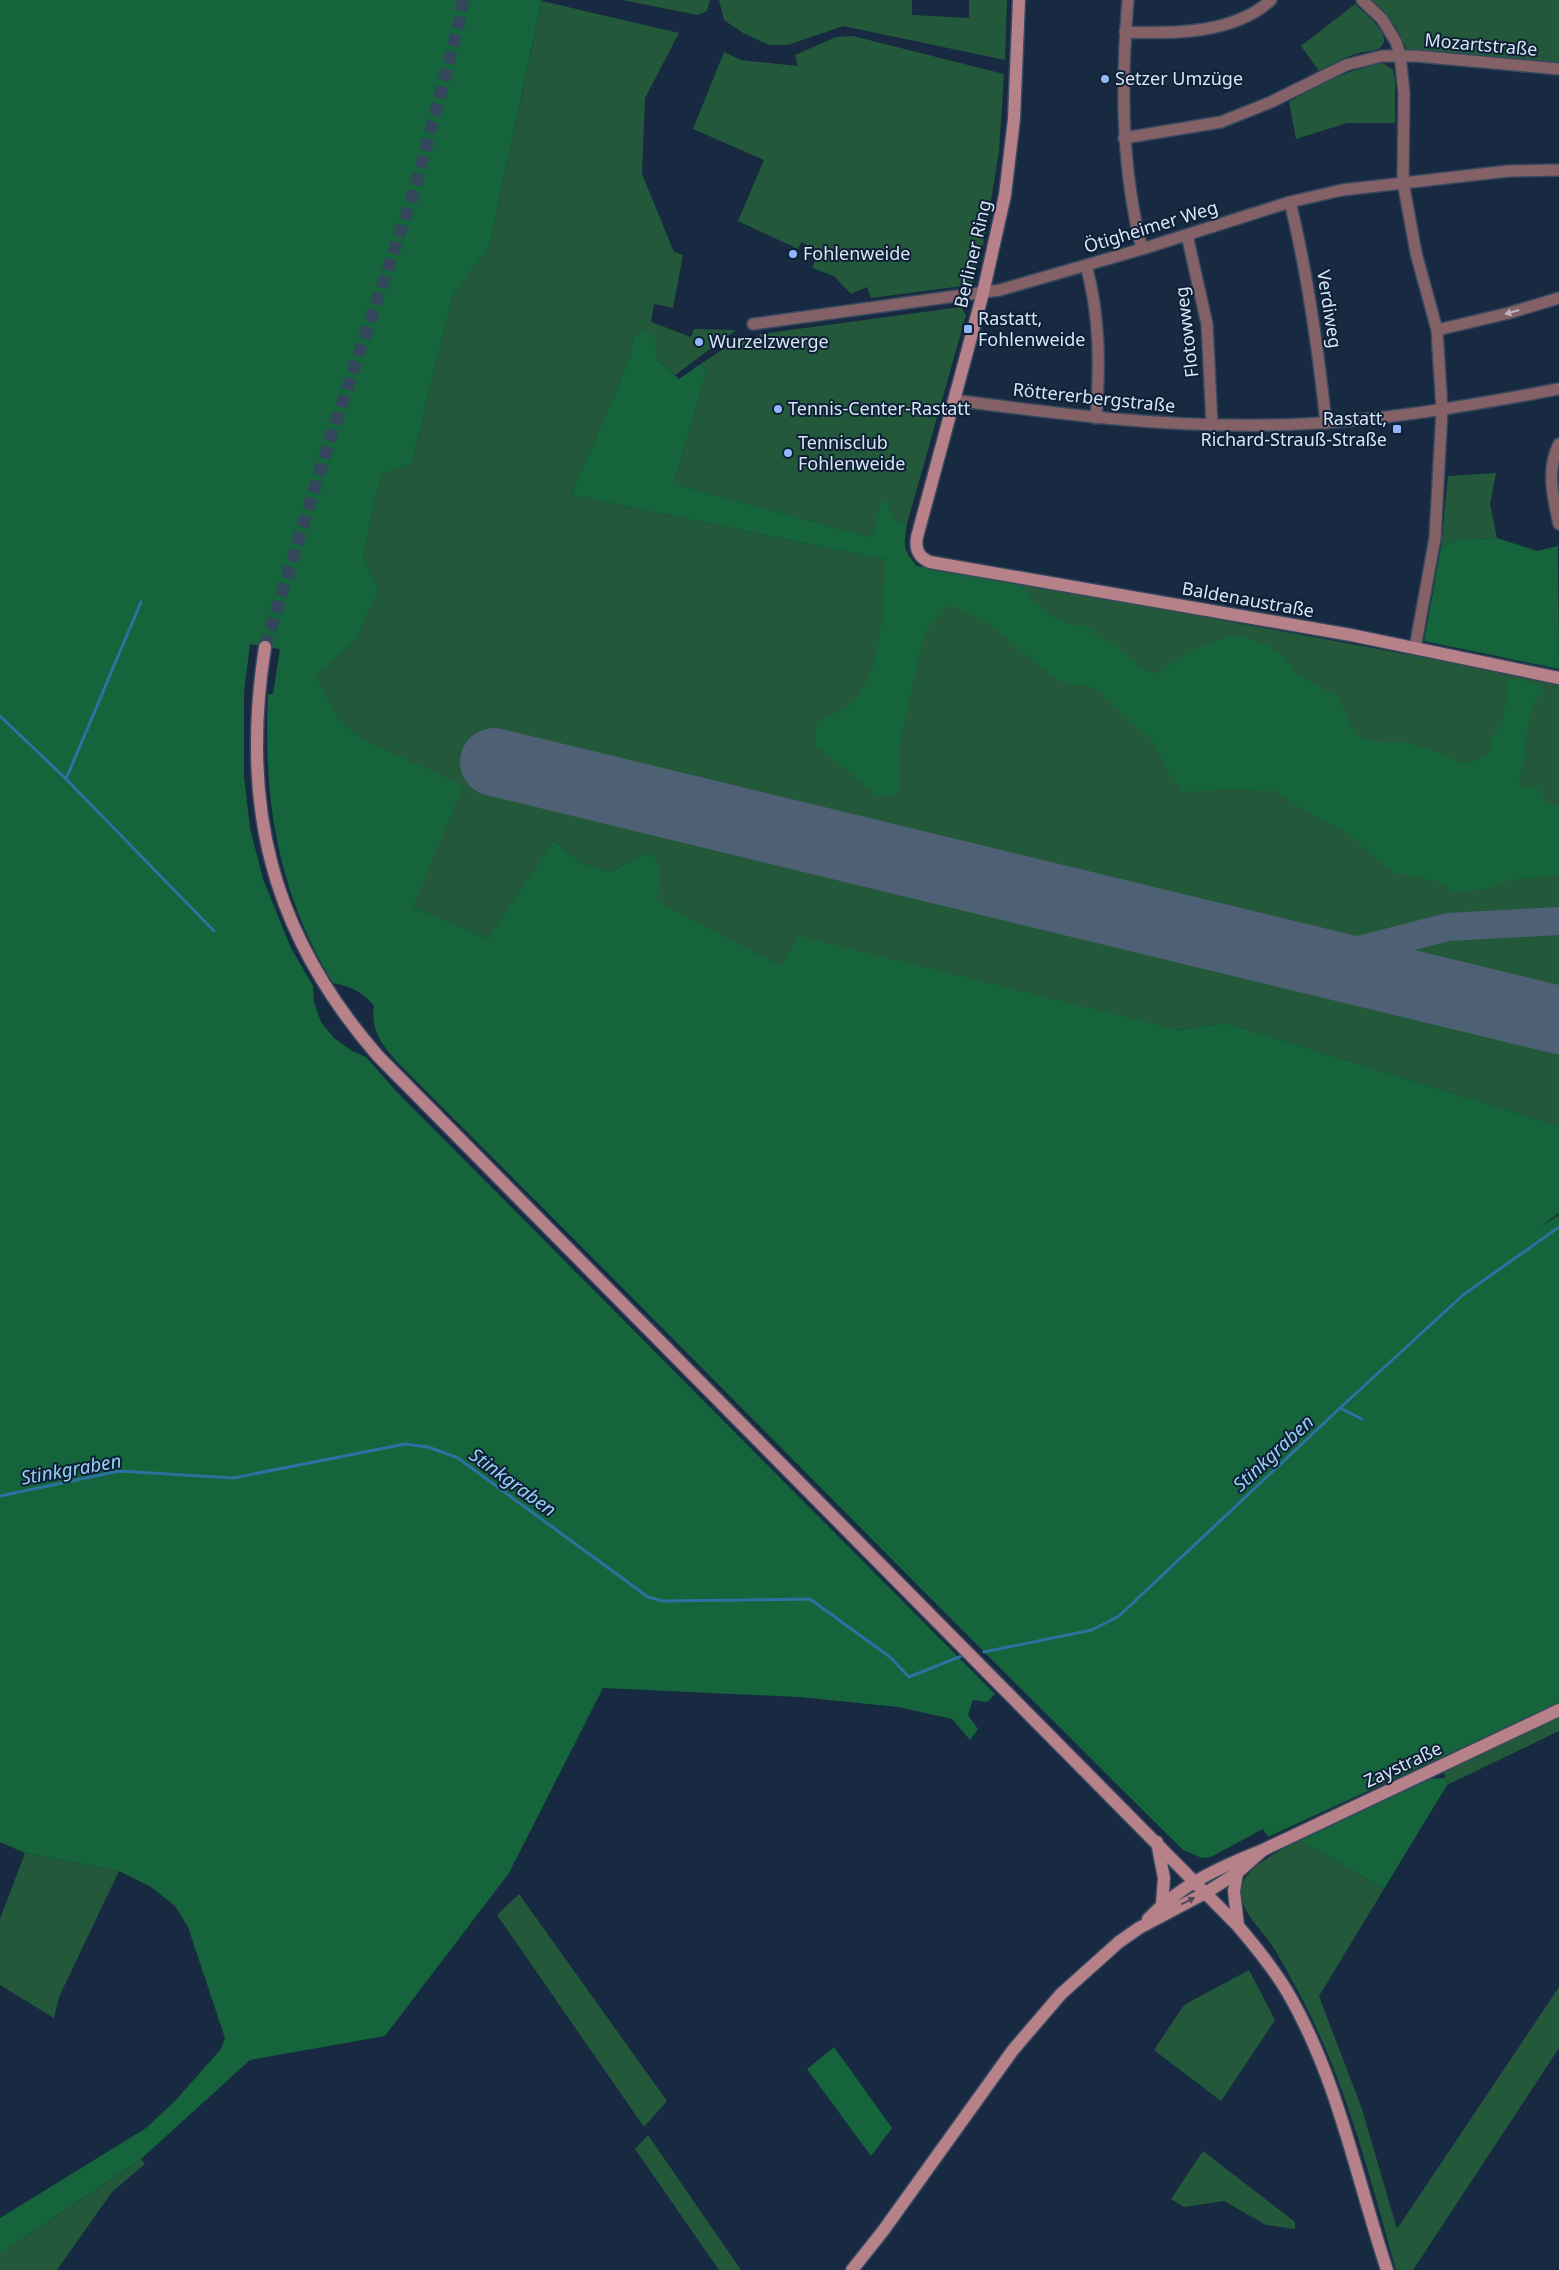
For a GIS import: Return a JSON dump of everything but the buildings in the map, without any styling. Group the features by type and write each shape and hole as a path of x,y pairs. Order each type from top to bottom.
{"street":[{"name":"Berliner Ring","path":"930,562 920,556 917,551 916,537 983,294 1005,195 1014,119 1018,0"},
{"path":"1128,0 1125,32 1124,138 1130,192 1142,249"},
{"path":"1125,32 1149,33 1203,29 1246,16 1271,0"},
{"path":"1362,0 1382,19 1396,42 1400,56 1404,93 1403,182 1416,253 1437,330 1442,410 1435,538 1415,648"},
{"name":"Mozartstraße","path":"1124,138 1221,122 1271,102 1346,64 1382,56 1559,69"},
{"name":"Ötigheimer Weg","path":"752,324 983,294 1142,249 1290,202 1342,190 1508,171 1559,170"},
{"name":"Verdiweg","path":"1290,202 1303,255 1318,341 1326,423"},
{"name":"Flotowweg","path":"1187,235 1207,324 1212,425"},
{"path":"1086,265 1093,291 1100,346 1096,418"},
{"path":"1437,330 1509,313 1559,298"},
{"name":"Röttererbergstraße","path":"954,400 1096,418 1212,425 1326,423 1442,410 1559,389"},
{"path":"1559,444 1551,470 1559,524"},
{"name":"Baldenaustraße","path":"930,562 1351,634 1559,678"},
{"path":"265,647 258,699 256,748 256,778 264,835 286,910 316,974 354,1029 404,1083 1207,1892 1238,1926 1288,1993 1329,2080 1349,2139 1387,2270"},
{"name":"Zaystraße","path":"1139,1928 1162,1904 1195,1880 1231,1862 1263,1850 1559,1710"},
{"path":"1157,1842 1164,1878 1162,1904"},
{"name":"Zaystraße","path":"1139,1928 1207,1892 1237,1873 1263,1850"},
{"path":"1237,1873 1234,1891 1238,1926"},
{"path":"852,2270 883,2231 1002,2065 1039,2018 1093,1964 1139,1928"}],"green space":[{"path":"0,0 542,0 489,248 453,296 412,462 381,476 363,557 379,589 357,639 316,676 339,719 361,738 463,786 413,907 488,938 554,840 580,863 611,872 638,856 652,854 660,872 659,887 655,900 782,966 798,936 1178,1030 1226,1023 1559,1126 1559,1213 1540,1227 1559,1215 1559,1703 1268,1837 1263,1829 1211,1857 1202,1858 1183,1850 402,1067 382,1044 373,1017 374,1006 370,1001 356,990 333,983 314,948 299,914 287,879 272,807 268,771 268,694 273,694 280,649 250,644 244,693 244,776 250,828 263,879 291,948 313,986 314,1002 321,1022 334,1038 352,1051 366,1057 396,1091 995,1694 987,1702 973,1700 968,1715 978,1729 970,1740 952,1719 898,1707 799,1697 603,1688 509,1873 385,2036 250,2060 141,2159 0,2254 0,2218 146,2128 175,2101 221,2049 225,2038 188,1927 175,1906 151,1887 119,1871 25,1853 0,1842"},
{"path":"622,0 710,0 707,11 698,15"},
{"path":"719,0 912,0 912,15 969,18 969,0 1007,0 1005,60 843,26 788,45 769,45 743,33 724,20"},
{"path":"1372,0 1559,0 1559,65 1410,52 1407,50 1396,27"},
{"path":"542,1 679,33 645,98 642,174 674,252 683,255 673,308 654,304 651,322 691,337 694,329 736,330 675,375 633,337 631,355 571,495 886,560 1034,603 1020,583 1508,673 1559,685 1559,1126 1226,1023 1178,1030 782,966 654,900 638,856 611,872 580,863 554,840 488,938 413,907 407,760 361,738 339,719 316,676 357,639 379,589 363,557 381,476 412,462 453,296 489,248"},
{"path":"1355,4 1381,30 1384,42 1379,49 1348,57 1319,71 1301,46"},
{"path":"853,36 1004,74 999,151 986,231 974,281 970,285 871,298 867,287 851,294 834,276 812,268 819,250 801,242 798,249 738,221 764,160 693,129 724,52 741,60 798,66 795,55 836,37"},
{"path":"1383,63 1393,70 1395,80 1395,123 1347,123 1296,139 1289,102 1335,78"},
{"name":"Tennisclub Fohlenweide","path":"961,307 966,315 907,524 896,521 887,502 882,501 871,537 674,484 707,369 699,365 742,337 756,347 760,334"},
{"path":"645,330 654,336 657,359 679,379 699,365 707,369 674,484 871,537 882,500 887,502 896,521 907,524 905,537 906,551 917,566 1020,583 1041,608 1049,614 1068,623 1089,626 1097,637 1114,644 1143,670 1160,674 1174,661 1202,646 1231,635 1248,638 1266,644 1281,654 1295,673 1338,698 1355,734 1369,741 1407,743 1441,753 1462,764 1480,759 1489,752 1492,737 1503,722 1508,680 1518,679 1540,685 1544,691 1532,705 1524,749 1527,754 1518,781 1525,789 1536,787 1549,804 1559,806 1559,875 1515,879 1484,889 1457,893 1436,881 1393,873 1345,831 1307,812 1276,791 1232,789 1183,792 1171,777 1153,742 1095,688 1060,682 982,619 948,605 924,633 900,742 898,794 878,796 815,744 817,721 838,713 849,706 861,692 869,676 880,638 886,560 571,495 631,355 633,337"},
{"path":"1496,473 1490,504 1497,538 1455,540 1441,547 1448,476"},
{"path":"1497,538 1537,551 1558,546 1559,669 1424,641 1441,547 1455,540"},
{"path":"1559,1715 1559,1731 1447,1785 1443,1769"},
{"path":"1445,1778 1447,1785 1384,1889 1299,1840 1425,1779"},
{"path":"1299,1840 1384,1889 1319,1996 1362,2109 1397,2229 1559,1987 1559,2048 1413,2270 1396,2270 1352,2119 1324,2045 1308,2010 1283,1964 1272,1945 1249,1915 1242,1901 1242,1885 1254,1868 1262,1861"},
{"path":"25,1853 119,1871 59,1997 54,2018 0,1985 0,1919"},
{"path":"519,1894 667,2101 644,2127 497,1915"},
{"path":"1249,1970 1275,2020 1221,2101 1154,2050 1184,2005"},
{"path":"834,2047 892,2128 871,2156 807,2069"},
{"path":"648,2135 741,2270 719,2270 635,2149"},
{"path":"1203,2151 1295,2222 1295,2229 1266,2225 1224,2201 1184,2207 1171,2199"},
{"path":"141,2159 145,2164 112,2192 57,2270 0,2270 0,2254"}],"waterway":[{"path":"66,779 141,602"},
{"path":"0,716 66,779 214,931"},
{"name":"Stinkgraben","path":"984,1652 1092,1630 1119,1616 1463,1295 1559,1227"},
{"path":"1340,1408 1362,1419"},
{"name":"Stinkgraben","path":"0,1496 119,1471 233,1478 405,1444 428,1447 458,1458 648,1597 663,1601 810,1599 890,1657 909,1677 964,1655"}],"taxiway":[{"path":"1316,961 1448,927 1559,921"}],"runway":[{"path":"494,762 1559,1020"}],"tunnel":[{"path":"265,647 332,433 416,186 460,20 463,0"}],"place":[{"name":"Setzer Umzüge","path":"1105,79"},
{"name":"Fohlenweide","path":"793,254"},
{"name":"Rastatt, Fohlenweide","path":"968,329"},
{"name":"Wurzelzwerge","path":"699,342"},
{"name":"Tennis-Center-Rastatt","path":"778,409"},
{"name":"Rastatt, Richard-Strauß-Straße","path":"1397,429"},
{"name":"Tennisclub Fohlenweide","path":"788,453"}]}
